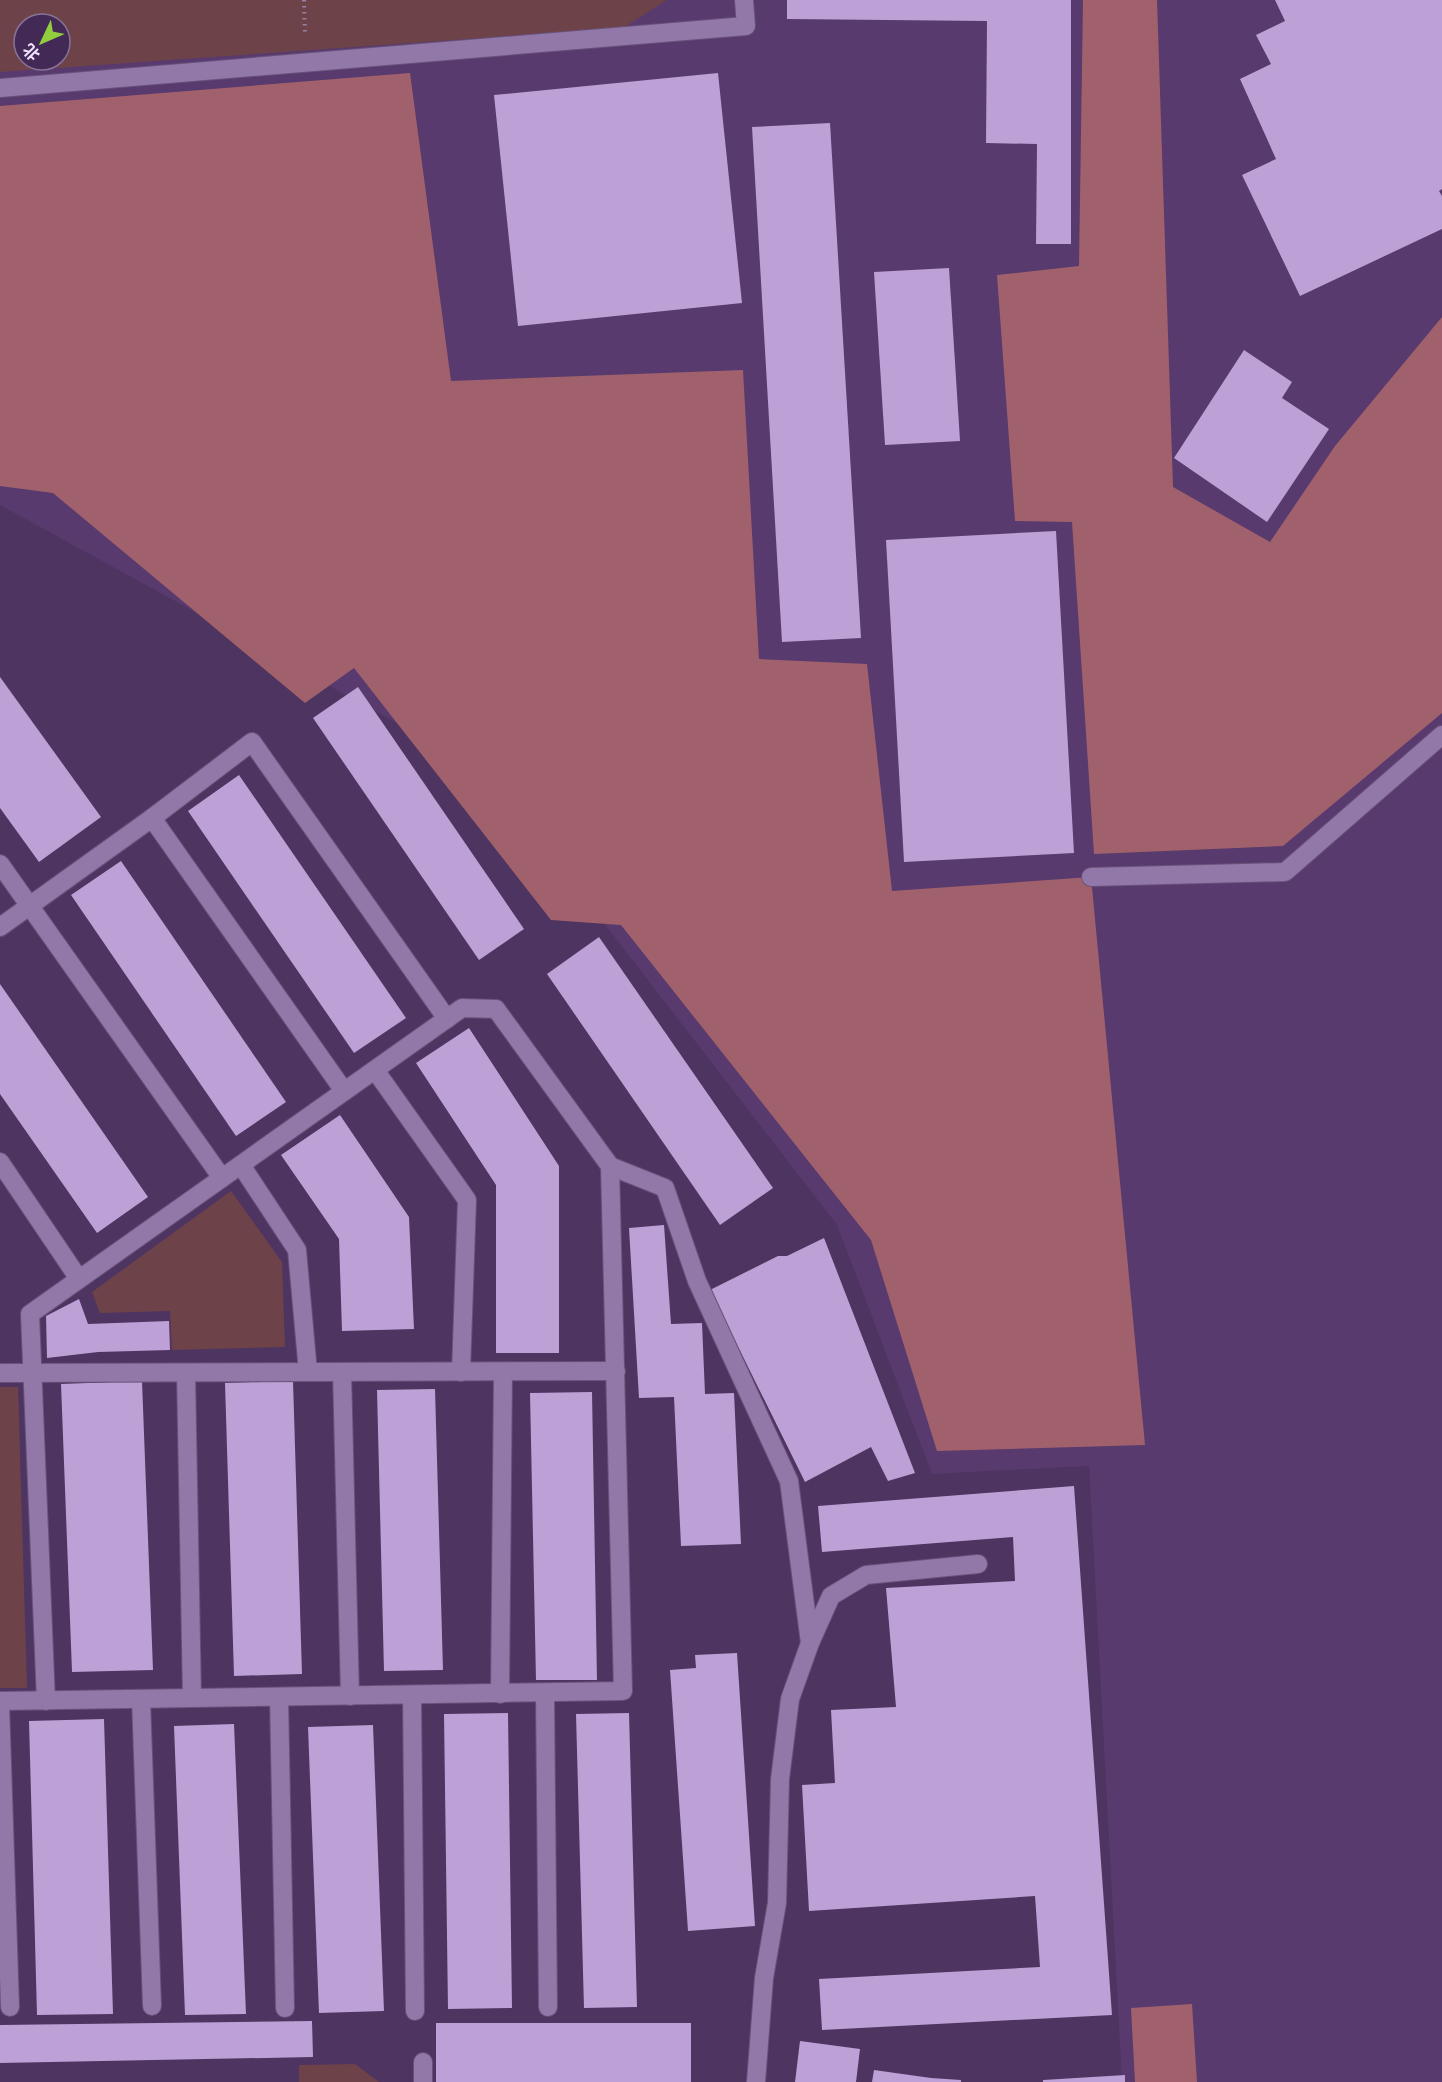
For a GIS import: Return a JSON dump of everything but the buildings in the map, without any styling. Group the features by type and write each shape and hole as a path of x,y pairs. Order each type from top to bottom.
{"street":[{"path":"0,88 746,26 744,0"},
{"path":"1092,877 1285,872 1442,735"},
{"path":"0,927 152,818 252,742 447,1018"},
{"path":"152,818 344,1091"},
{"path":"0,864 222,1178"},
{"path":"46,1701 30,1314 462,1008 495,1009 610,1166 664,1188 697,1281 789,1481 810,1643"},
{"path":"375,1070 467,1200 461,1372"},
{"path":"0,1162 79,1279"},
{"path":"241,1164 297,1250 308,1372"},
{"path":"10,2007 0,1702 623,1691 610,1166"},
{"path":"0,1373 616,1371"},
{"path":"342,1372 350,1696"},
{"path":"500,1694 503,1372"},
{"path":"186,1373 192,1698"},
{"path":"756,2082 764,1978 777,1903 780,1779 790,1699 810,1643 831,1596 866,1575 978,1564"},
{"path":"545,1693 548,2007"},
{"path":"412,1695 415,2011"},
{"path":"279,1697 285,2008"},
{"path":"141,1699 152,2006"},
{"path":"423,2062 423,2082"}],"path":[{"path":"304,0 306,62"}],"shaded area":[{"path":"0,0 1442,0 1442,2082 1122,2082 1089,1466 932,1474 837,1225 488,773 0,505"},
{"path":"0,0 667,0 623,28 72,67 72,12 12,12 12,71 0,72"},
{"path":"1083,0 1157,0 1173,487 1270,542 1335,446 1442,317 1442,713 1283,846 1094,854 1072,522 1015,521 997,275 1079,266"},
{"path":"410,73 451,381 743,370 759,659 867,664 892,891 1091,877 1145,1445 937,1451 871,1240 621,925 551,920 354,668 305,703 53,493 0,486 0,106"},
{"path":"231,1191 282,1262 285,1347 172,1350 170,1311 100,1313 92,1292"},
{"path":"0,1387 18,1387 27,1688 0,1688"},
{"path":"1192,2004 1197,2082 1135,2082 1131,2008"},
{"path":"355,2064 379,2082 299,2082 299,2065"}]}
